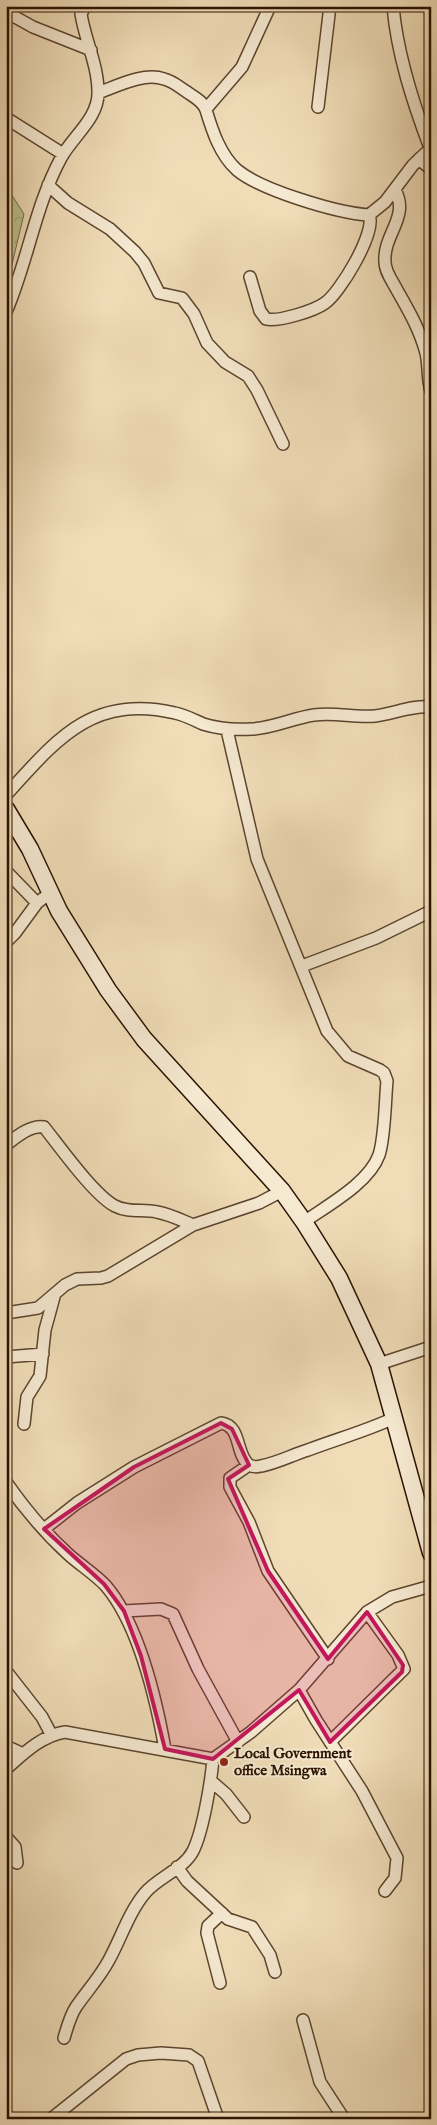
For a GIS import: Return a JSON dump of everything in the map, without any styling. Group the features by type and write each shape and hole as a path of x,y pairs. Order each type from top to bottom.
{"street":[{"path":"206,109 242,67 270,6"},
{"path":"318,108 327,46 330,6"},
{"path":"98,93 122,84 153,76 174,83 200,101 206,109 212,132 224,153 236,169 256,183 342,212 369,216 385,202 419,159 431,148 420,121 405,72 394,20 393,6"},
{"path":"6,312 48,184 63,154 91,115 98,93 91,50 82,22 81,14 84,7"},
{"path":"6,12 33,27 91,50"},
{"path":"6,118 63,154"},
{"path":"419,159 431,169"},
{"path":"48,184 68,203 110,229 135,252 144,263 159,293 176,296 186,302 206,343 225,362 248,376 258,390 282,444"},
{"path":"395,190 400,199 401,208 388,243 385,261 390,276 425,330 431,391"},
{"path":"250,277 260,311 266,319 273,321 323,305 336,292 360,252 371,223 369,216"},
{"path":"6,795 51,747 64,736 90,720 119,709 156,709 178,713 205,724 227,730 267,728 314,715 332,713 376,716 403,709 431,707"},
{"path":"227,730 257,859 331,1037 348,1056 380,1070 384,1073 387,1081 382,1144 373,1166 355,1185 304,1222"},
{"path":"6,808 11,826 108,990 144,1039 282,1191 339,1278 379,1364 431,1553"},
{"path":"6,872 37,903"},
{"path":"6,942 37,903 50,893"},
{"path":"302,966 376,938 431,911"},
{"path":"6,1145 27,1130 34,1127 44,1127 105,1199 126,1210 158,1212 192,1225"},
{"path":"6,1313 38,1308 65,1285 77,1279 108,1276 192,1225 259,1203 282,1191"},
{"path":"24,1424 28,1397 39,1381 49,1313 55,1295"},
{"path":"379,1364 431,1348"},
{"path":"6,1357 42,1354"},
{"path":"328,1659 268,1571 249,1522 230,1487 230,1478 249,1465 260,1466 275,1462 394,1418"},
{"path":"44,1530 77,1503 134,1467 221,1423 227,1424 232,1429 249,1465"},
{"path":"6,1482 44,1530 68,1554 104,1584 124,1611 160,1720 165,1749"},
{"path":"6,1769 23,1754 52,1734 65,1732 213,1759 238,1742 299,1690 367,1612 392,1597 431,1586"},
{"path":"124,1611 161,1609 173,1614 198,1669 238,1742"},
{"path":"330,1742 404,1669 398,1655 367,1612"},
{"path":"6,1671 42,1717 52,1734"},
{"path":"299,1690 370,1805 396,1858 396,1878 385,1891"},
{"path":"6,1746 23,1754"},
{"path":"64,2038 75,2008 108,1962 145,1892 160,1878 177,1867 192,1852 199,1833 211,1781 213,1759"},
{"path":"211,1781 226,1794 244,1817"},
{"path":"6,1837 15,1846 17,1863"},
{"path":"177,1867 187,1881 222,1913 235,1923 252,1927 270,1955 275,1972"},
{"path":"220,1983 207,1933 208,1926 222,1913"},
{"path":"303,2020 320,2082 344,2119"},
{"path":"51,2119 126,2059 138,2055 161,2053 189,2055 198,2061 218,2119"}],"highlighted area":[{"path":"221,1423 232,1429 249,1465 228,1479 268,1571 328,1659 367,1612 403,1665 402,1672 330,1742 299,1690 213,1759 165,1749 141,1656 124,1611 104,1584 44,1529 134,1467"}],"green space":[{"path":"6,186 24,214 9,277 6,275"}],"place":[{"name":"Local Government office Msingwa","path":"224,1762"}]}
